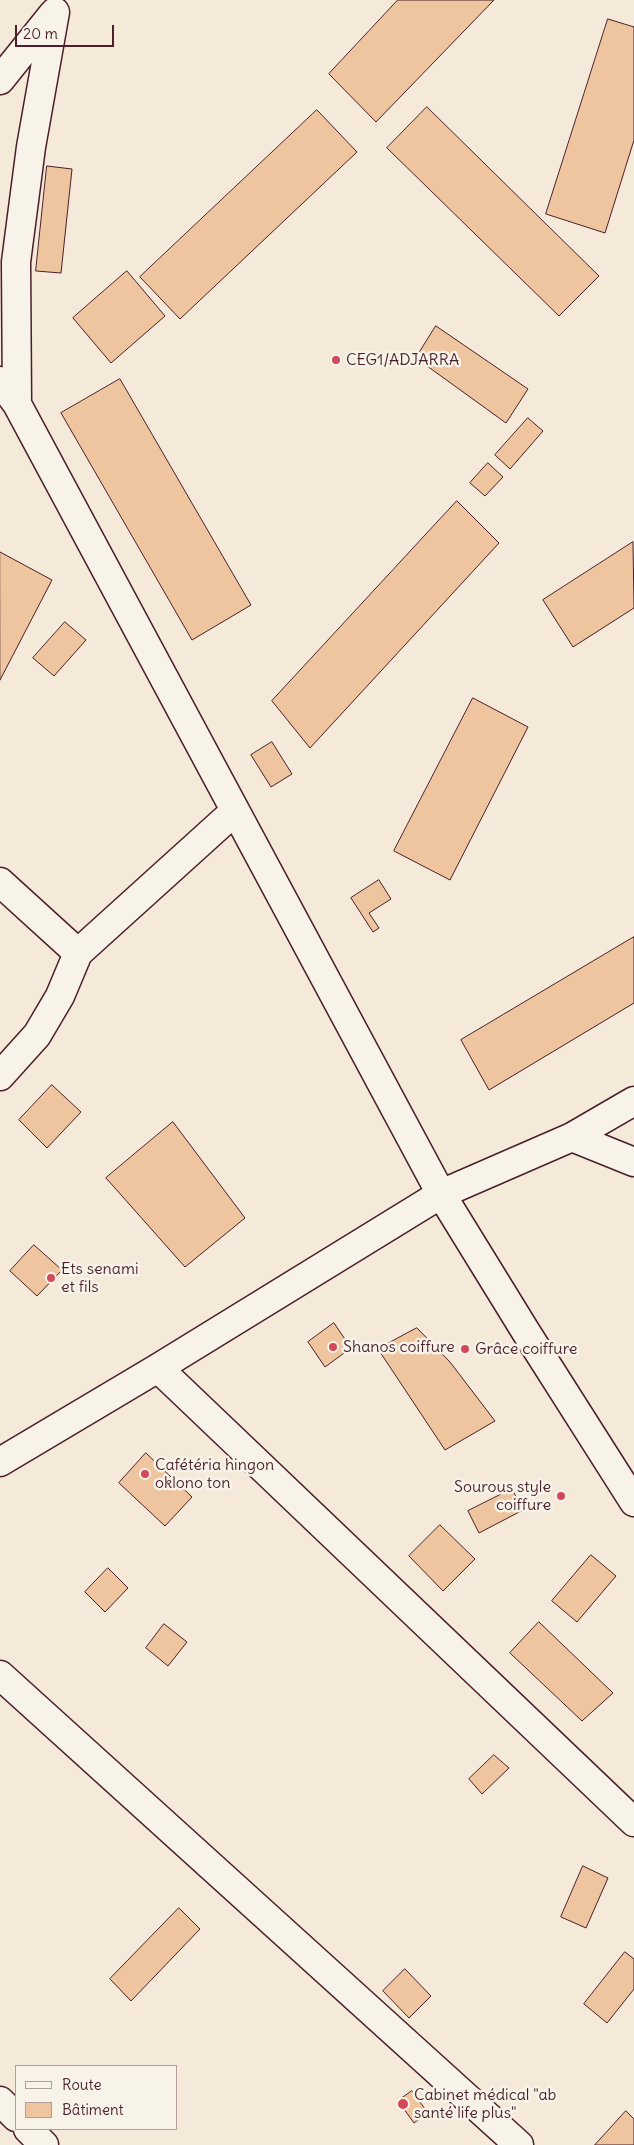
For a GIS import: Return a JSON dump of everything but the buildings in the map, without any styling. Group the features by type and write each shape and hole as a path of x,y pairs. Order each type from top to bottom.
{"street":[{"path":"0,80 58,6"},
{"path":"17,404 16,262 31,147 58,6"},
{"path":"0,381 17,404 441,1194 634,1502"},
{"path":"0,1076 37,1035 60,996 78,953 235,812"},
{"path":"0,882 78,953"},
{"path":"0,1462 158,1368 441,1194 572,1137 634,1101"},
{"path":"572,1137 634,1162"},
{"path":"158,1368 634,1822"},
{"path":"0,1675 519,2145"},
{"path":"0,2101 15,2116"},
{"path":"29,2130 44,2145"}],"place":[{"name":"CEG1/ADJARRA","path":"336,360"},
{"name":"Ets senami et fils","path":"51,1278"},
{"name":"Shanos coiffure","path":"333,1347"},
{"name":"Grâce coiffure","path":"465,1349"},
{"name":"Cafétéria hingon oklono ton","path":"145,1474"},
{"name":"Sourous style coiffure","path":"561,1496"},
{"name":"Cabinet médical \"ab santé life plus\"","path":"403,2104"}]}
